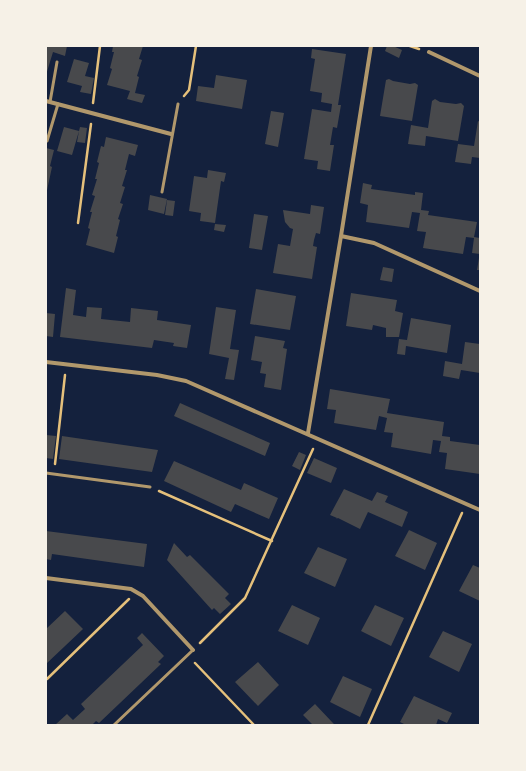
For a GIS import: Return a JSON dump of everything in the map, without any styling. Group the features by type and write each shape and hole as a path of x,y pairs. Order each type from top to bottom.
{"street":[{"path":"308,433 371,46"},
{"path":"429,52 480,76"},
{"path":"48,101 171,134"},
{"path":"341,236 374,243 480,291"},
{"path":"46,362 157,374 186,381 308,433 480,510"},
{"path":"46,578 131,589 143,596 193,650"}],"lane":[{"path":"48,101 57,62"},
{"path":"47,142 58,104"},
{"path":"162,192 171,134 178,104"},
{"path":"46,473 150,487"},
{"path":"114,725 193,650"}],"path":[{"path":"78,223 100,46"},
{"path":"178,104 189,90 196,46"},
{"path":"54,474 66,365"},
{"path":"193,650 245,598 318,438"},
{"path":"150,487 272,541"},
{"path":"368,725 466,503"},
{"path":"47,679 130,599 131,589"},
{"path":"187,655 254,725"}],"building":[{"path":"46,46 67,46 65,56 53,52 46,75"},
{"path":"113,46 143,46 139,59 142,60 137,76 139,77 135,93 145,95 142,103 127,99 130,91 107,85 112,69 110,68 114,52 112,52"},
{"path":"387,46 393,46 402,50 399,58 385,51"},
{"path":"312,49 346,54 338,105 341,105 337,128 333,127 330,145 334,145 330,171 317,169 318,161 304,159 312,109 331,112 332,104 321,102 322,93 310,91 315,59 311,58"},
{"path":"74,59 89,63 85,76 94,78 91,94 80,92 82,86 67,82"},
{"path":"216,75 247,80 242,109 196,101 198,86 214,88"},
{"path":"389,79 410,84 415,83 418,85 412,121 380,116 386,80"},
{"path":"435,99 440,102 456,104 461,103 464,106 458,141 426,136 425,146 408,144 411,125 428,128 432,101"},
{"path":"271,111 284,113 278,147 265,144"},
{"path":"478,121 480,122 480,158 472,157 471,164 455,162 458,144 474,146"},
{"path":"64,127 79,131 72,155 57,151"},
{"path":"80,127 87,128 85,143 77,142"},
{"path":"106,137 138,145 135,156 129,154 125,170 127,170 122,186 125,187 120,203 123,204 118,219 120,220 116,236 118,237 114,253 86,245 90,229 88,228 92,212 90,212 95,196 92,195 97,179 95,179 99,163 97,162 101,146 104,147"},
{"path":"46,148 54,150 46,195"},
{"path":"208,170 226,173 224,182 221,181 215,223 200,221 201,213 189,211 194,176 207,178"},
{"path":"363,183 372,185 371,189 415,195 415,192 423,193 421,210 429,211 428,215 477,222 474,237 480,238 480,254 472,253 474,238 466,237 463,254 423,248 426,232 417,231 420,213 412,212 409,228 366,222 368,205 360,203"},
{"path":"150,195 167,199 164,214 148,210"},
{"path":"167,200 175,201 173,216 165,215"},
{"path":"311,205 324,207 320,234 316,233 313,246 317,247 312,279 273,273 278,244 290,246 293,229 290,228 285,222 283,210 310,214"},
{"path":"254,214 268,216 262,250 249,248"},
{"path":"215,224 226,225 224,232 214,230"},
{"path":"479,258 480,270 477,270"},
{"path":"383,267 394,269 392,282 380,280"},
{"path":"66,288 76,290 73,315 86,317 87,307 102,308 101,319 130,322 131,308 158,311 157,320 191,325 187,348 173,346 174,343 154,340 152,348 60,337"},
{"path":"256,289 296,296 290,330 250,324"},
{"path":"351,293 397,300 395,311 403,313 399,337 386,337 386,328 373,325 372,330 346,326"},
{"path":"216,307 236,310 230,349 239,350 234,380 225,379 229,358 209,354"},
{"path":"46,313 55,314 53,337 46,336"},
{"path":"411,318 451,325 447,353 406,346 405,355 397,354 399,339 407,340"},
{"path":"255,336 285,341 283,348 287,349 281,390 264,387 266,374 260,373 262,362 251,360"},
{"path":"465,342 480,344 480,373 461,370 459,379 443,376 445,361 462,364"},
{"path":"330,389 390,399 387,413 444,422 442,436 450,437 450,441 480,445 480,474 445,469 447,453 439,452 441,441 433,440 431,454 391,447 393,433 384,432 387,418 379,416 376,430 334,423 336,410 327,409"},
{"path":"180,403 270,443 265,456 174,416"},
{"path":"46,435 56,436 53,459 46,458"},
{"path":"62,436 158,450 152,472 59,459"},
{"path":"299,452 306,455 300,470 292,466"},
{"path":"314,458 337,468 331,483 307,473"},
{"path":"174,461 241,490 244,483 278,498 269,519 235,504 231,512 164,481"},
{"path":"344,489 372,501 377,492 388,496 385,502 408,512 402,527 368,512 360,529 338,518 336,519 337,518 330,515"},
{"path":"409,530 437,543 425,570 395,556"},
{"path":"46,531 147,544 144,567 52,554 51,560 46,559"},
{"path":"174,543 187,557 190,555 229,594 225,598 231,604 220,614 214,608 212,610 167,560"},
{"path":"318,547 347,559 335,587 304,573"},
{"path":"473,565 480,568 480,601 459,591"},
{"path":"292,605 320,618 308,645 278,631"},
{"path":"375,605 404,618 391,646 361,631"},
{"path":"65,611 83,629 46,664 46,629"},
{"path":"443,631 472,644 459,672 429,657"},
{"path":"142,633 164,656 158,662 161,664 99,723 96,721 92,725 55,725 67,714 73,720 85,709 81,704 143,645 137,638"},
{"path":"258,662 279,685 258,706 235,682"},
{"path":"343,676 372,689 360,717 330,702"},
{"path":"414,696 452,713 447,723 438,719 436,725 406,725 400,722"},
{"path":"315,704 335,725 313,725 303,715"}]}
